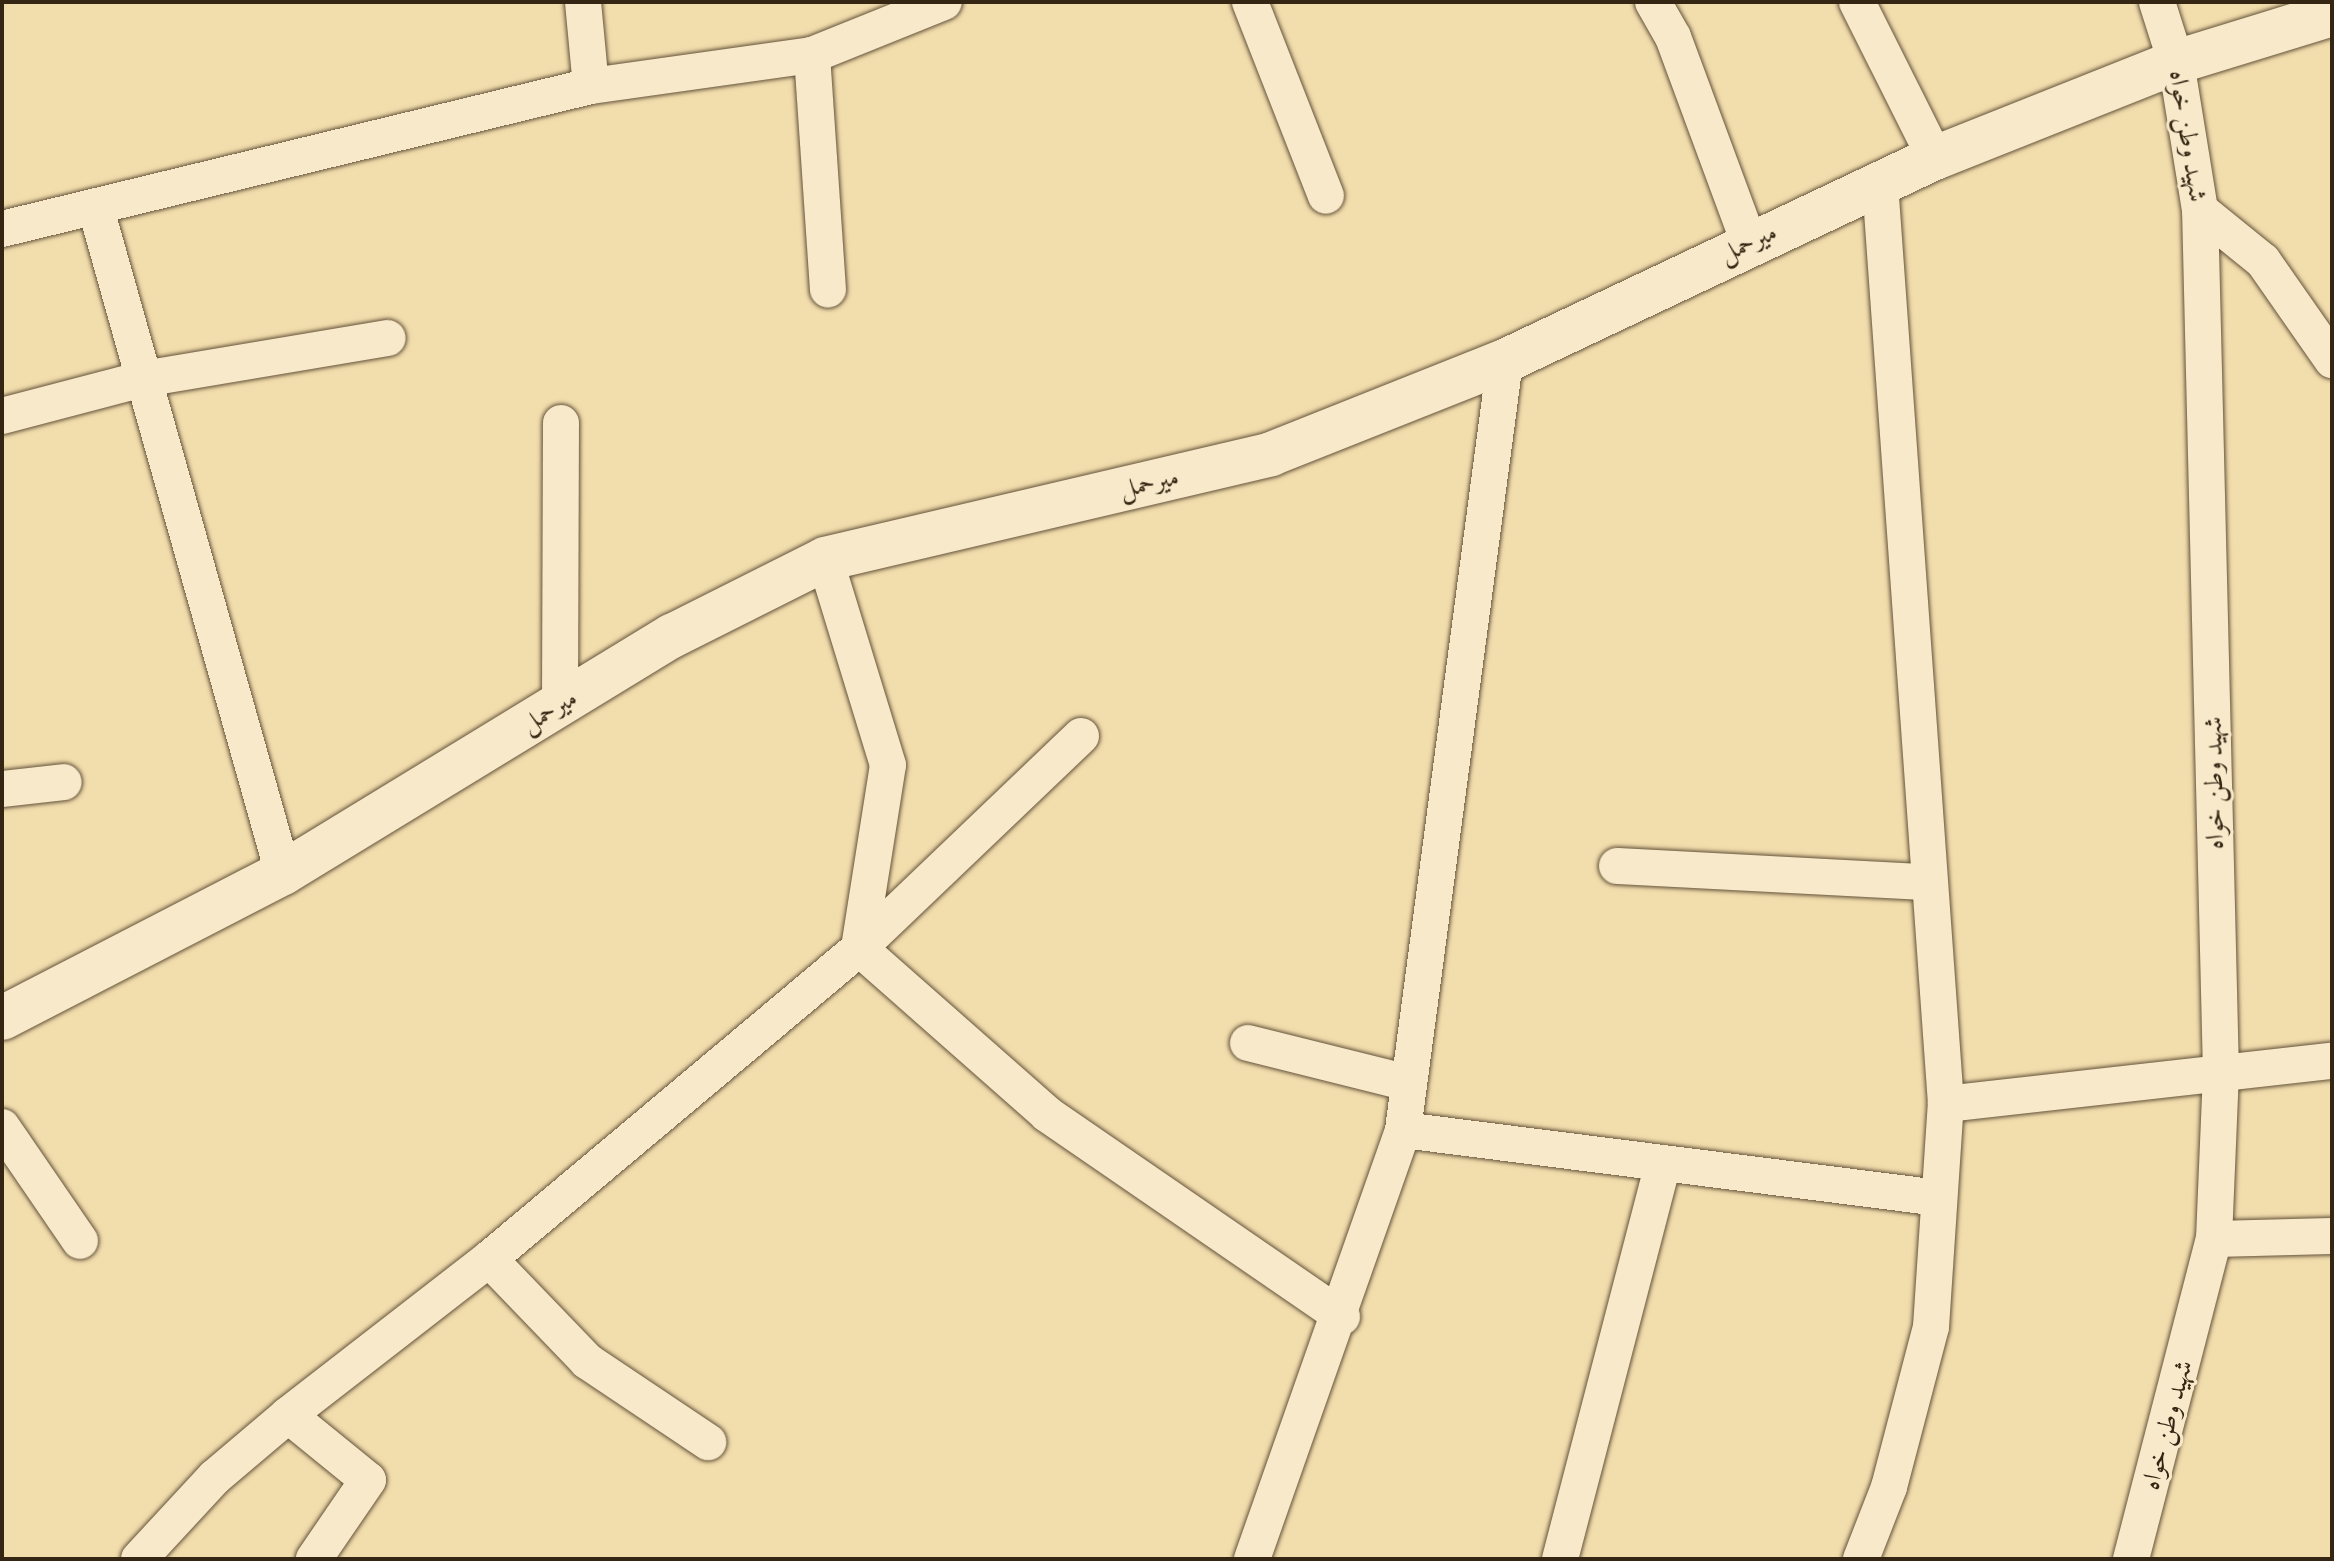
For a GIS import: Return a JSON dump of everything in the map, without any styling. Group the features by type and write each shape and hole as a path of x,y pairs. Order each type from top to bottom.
{"street":[{"path":"583,2 591,86"},
{"path":"2,229 96,209 591,86 812,55 944,2"},
{"path":"1250,2 1326,196"},
{"path":"1653,2 1673,37 1749,242"},
{"path":"1857,2 1935,158"},
{"name":"شهید وطن خواه","path":"2131,1559 2214,1239 2221,1073 2200,210 2176,62 2157,2"},
{"name":"میرحمل","path":"2,1018 283,873 672,636 825,559 1271,454 1505,361 1749,242 1935,158 2176,62 2332,14"},
{"path":"812,55 828,289"},
{"path":"1861,1559 1889,1487 1931,1327 1946,1104 1926,882 1880,183"},
{"path":"96,209 283,873"},
{"path":"2200,210 2263,261 2332,360"},
{"path":"2,416 143,379 388,338"},
{"path":"1252,1559 1342,1317 1403,1130 1505,361"},
{"path":"560,704 561,423"},
{"path":"825,559 888,765 859,948"},
{"path":"139,1559 215,1477 288,1415 489,1259 859,948 1081,736"},
{"path":"2,789 64,782"},
{"path":"1617,866 1926,882"},
{"path":"859,948 1047,1114 1342,1317"},
{"path":"1248,1043 1408,1083"},
{"path":"1946,1104 2332,1061"},
{"path":"2,1127 80,1241"},
{"path":"1403,1130 1939,1198"},
{"path":"1560,1559 1663,1163"},
{"path":"2214,1239 2332,1236"},
{"path":"489,1259 587,1361 708,1442"},
{"path":"288,1415 368,1480 314,1559"}]}
